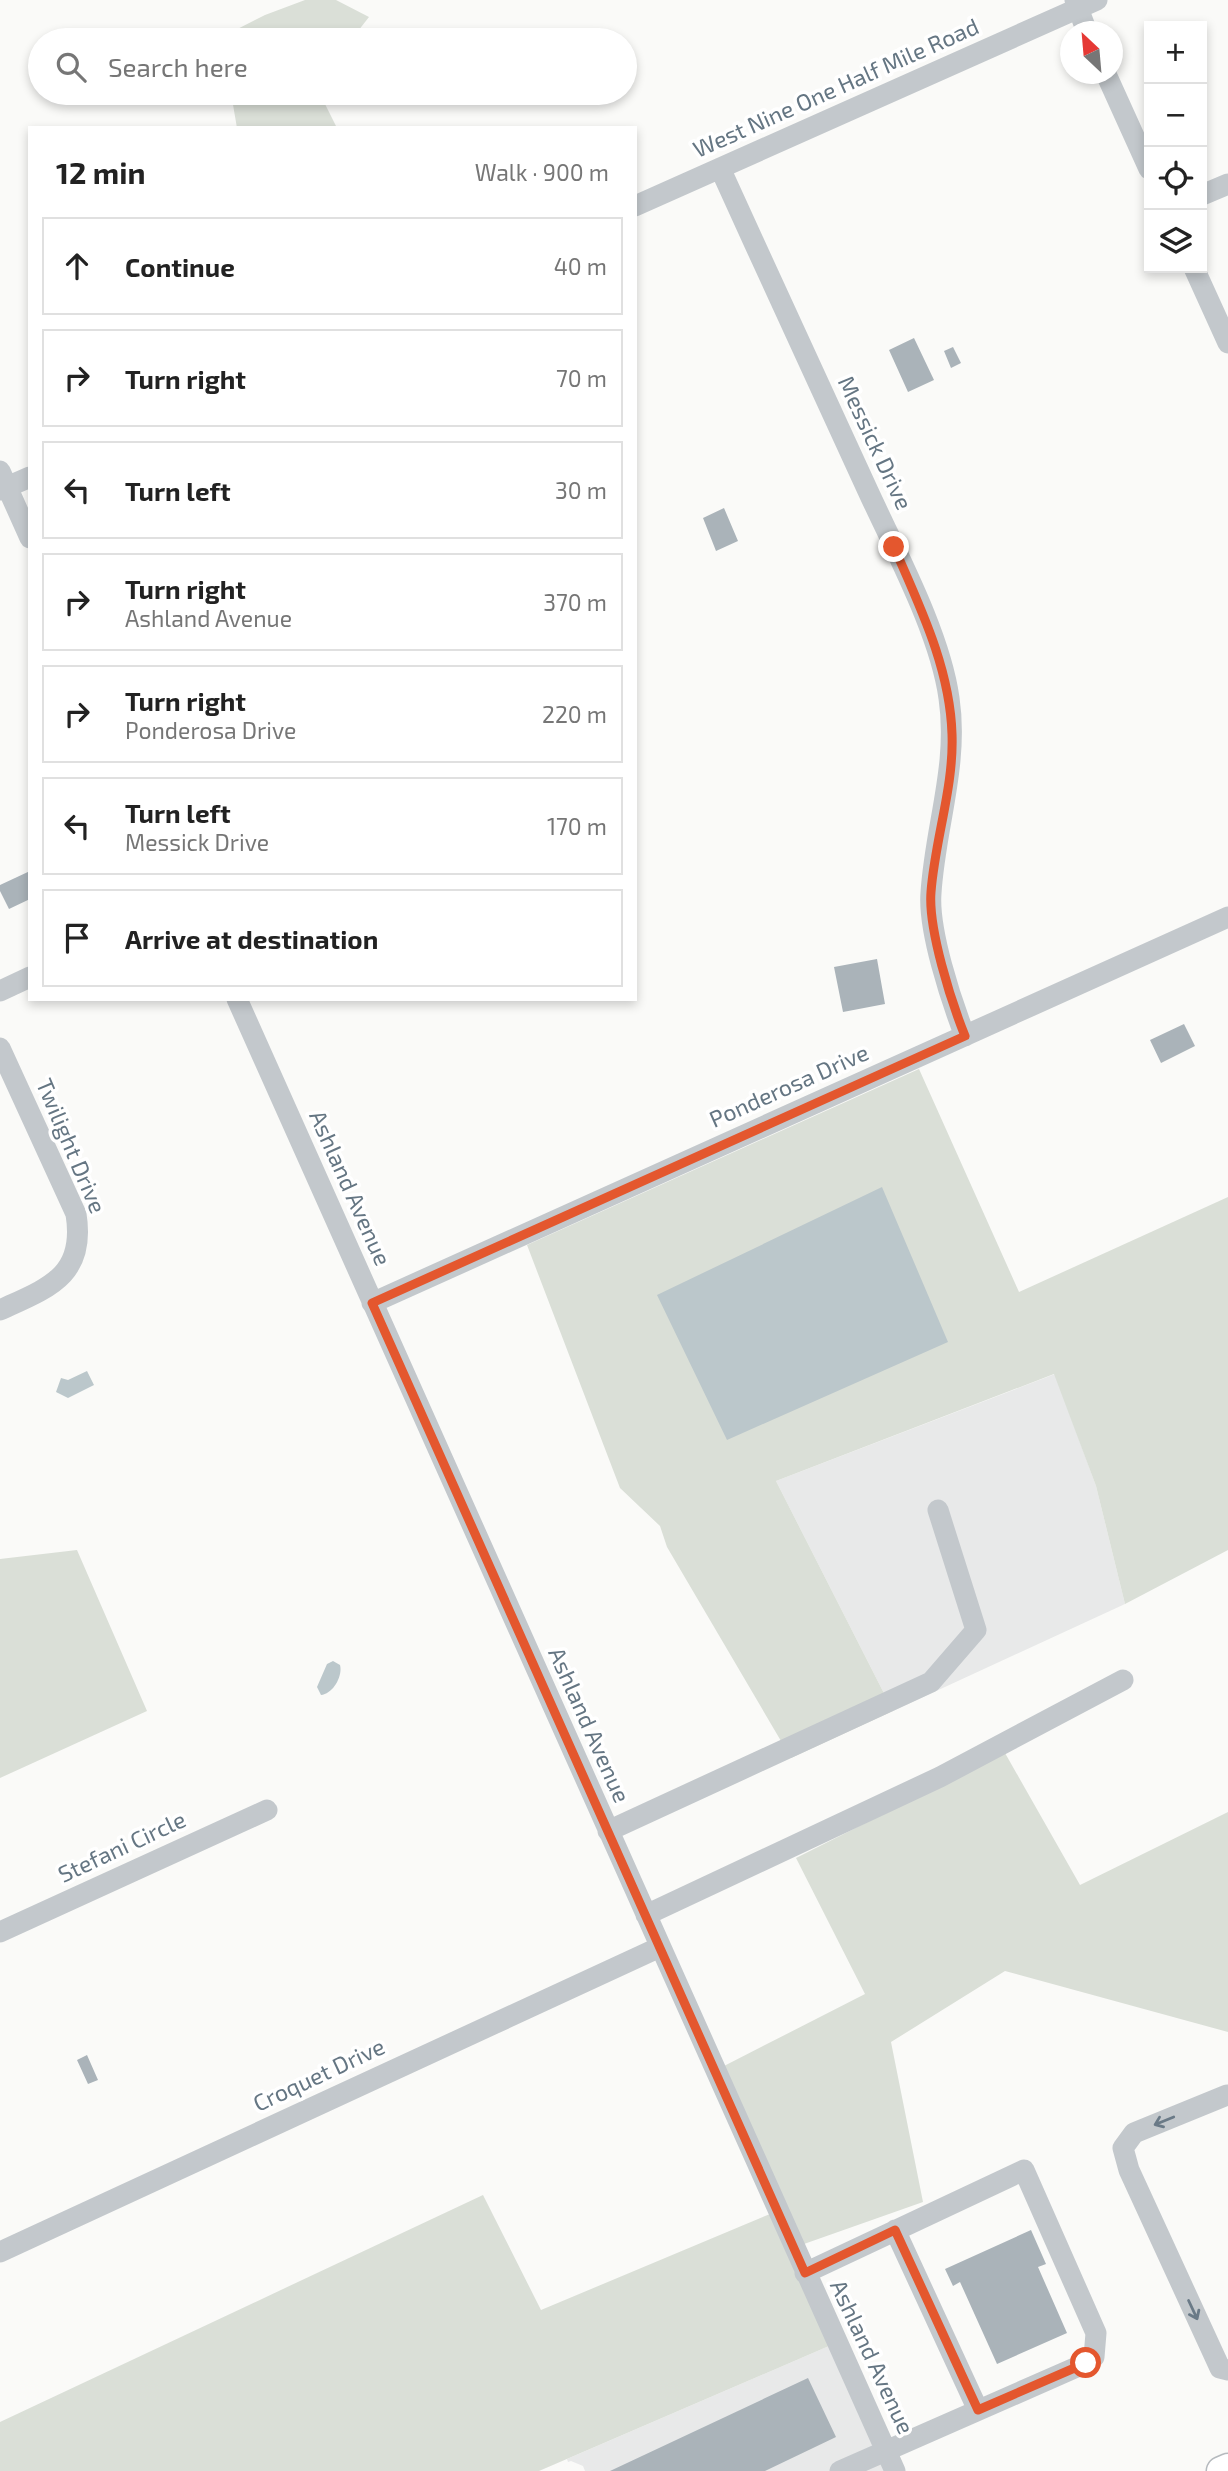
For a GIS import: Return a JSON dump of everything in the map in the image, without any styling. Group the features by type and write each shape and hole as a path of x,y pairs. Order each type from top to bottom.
{"main road":[{"path":"1221,2471 1228,2468"}],"street":[{"path":"1083,3 1085,21"},
{"name":"West Nine One Half Mile Road","path":"637,205 1083,3"},
{"path":"1111,84 1144,158"},
{"name":"Messick Drive","path":"720,168 894,547 927,624 945,679 952,748 930,895 932,920 953,1006 965,1036"},
{"path":"1207,193 1228,184"},
{"path":"1196,273 1228,343"},
{"path":"28,477 2,483 28,534"},
{"name":"Ponderosa Drive","path":"372,1303 1228,918"},
{"path":"0,991 28,978"},
{"name":"Ashland Avenue","path":"238,1001 895,2471"},
{"name":"Twilight Drive","path":"0,1048 76,1214 79,1233 76,1251 68,1269 57,1282 0,1310"},
{"path":"608,1831 931,1682 976,1630 938,1510"},
{"path":"646,1915 940,1777 1122,1680"},
{"name":"Stefani Circle","path":"0,1933 267,1810"},
{"name":"Croquet Drive","path":"0,2252 660,1947"},
{"path":"1228,2096 1134,2133 1123,2148 1129,2170 1220,2368 1228,2370"},
{"path":"805,2273 1024,2170 1096,2333 1094,2357 1086,2363 842,2471"},
{"path":"895,2230 978,2410"}],"shaded area":[{"path":"305,0 336,0 369,17 360,28 240,28"},
{"path":"233,105 326,105 336,126 237,126"},
{"path":"919,1069 1019,1292 1228,1197 1228,1550 1125,1604 1096,1486 1054,1374 776,1481 893,1711 791,1758 667,1547 660,1526 620,1488 527,1245"},
{"path":"882,1187 948,1342 727,1440 657,1295"},
{"path":"87,1371 94,1385 68,1398 56,1392 61,1378 68,1380"},
{"path":"1055,1374 1096,1486 1125,1604 893,1711 776,1481"},
{"path":"77,1550 147,1711 0,1778 0,1559"},
{"path":"333,1661 340,1665 338,1679 333,1688 321,1695 317,1687 327,1664"},
{"path":"1005,1753 1080,1885 1228,1812 1228,2032 1005,1971 891,2042 923,2202 804,2244 724,2066 865,1994 796,1858"},
{"path":"483,2195 541,2310 770,2214 829,2346 539,2471 0,2471 0,2422"},
{"path":"829,2346 885,2471 585,2471 583,2466 568,2462 567,2459"}],"building":[{"path":"914,338 934,380 908,392 889,350"},
{"path":"953,347 961,363 951,368 944,351"},
{"path":"724,508 738,541 716,551 703,518"},
{"path":"28,872 28,900 9,909 0,891 0,885"},
{"path":"877,959 885,1004 843,1012 834,967"},
{"path":"1184,1024 1195,1046 1161,1063 1150,1040"},
{"path":"87,2055 98,2080 88,2084 77,2060"},
{"path":"1031,2230 1046,2264 1038,2267 1067,2333 997,2364 960,2282 953,2286 945,2269"},
{"path":"808,2378 836,2437 765,2471 610,2471"}],"route":[{"path":"894,547 927,624 949,698 953,736 950,774 930,895 932,920 953,1006 965,1036 372,1303 805,2273 895,2230 978,2410 1086,2363"}]}
